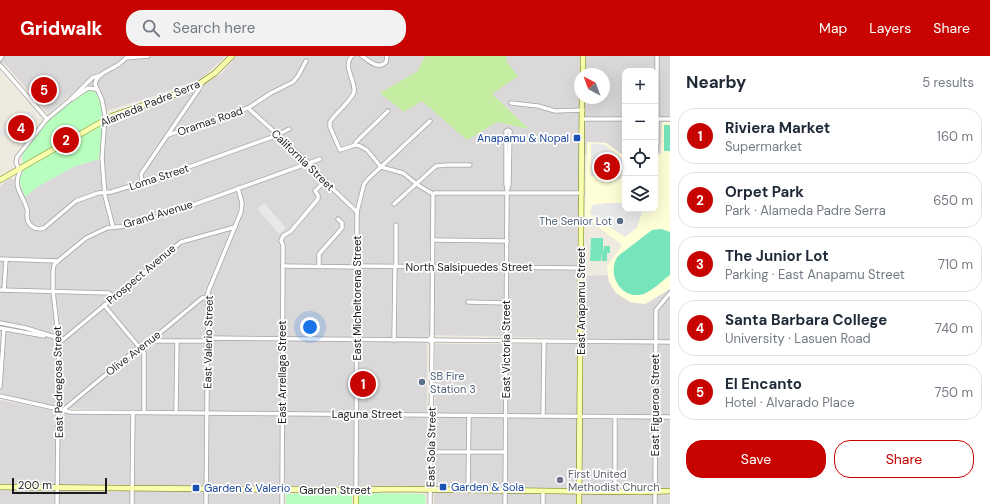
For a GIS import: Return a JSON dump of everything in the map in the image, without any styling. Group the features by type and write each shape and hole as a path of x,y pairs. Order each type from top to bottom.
{"street":[{"path":"19,168 16,162 17,157 47,119 70,100 93,77 116,66 127,57 148,56"},
{"name":"Alameda Padre Serra","path":"0,180 116,114 185,90 202,82 219,70 232,56"},
{"path":"352,56 349,63 354,88 353,94 329,123 340,150 354,145 360,146 367,150 381,167 403,173 416,184 433,194 507,192 582,193"},
{"path":"362,56 373,64 380,65 386,62 387,56"},
{"path":"583,56 583,68"},
{"path":"656,104 657,56"},
{"name":"Oramas Road","path":"168,136 248,108 271,93 293,82 306,61"},
{"path":"0,65 47,119"},
{"path":"101,74 94,84 102,100 105,120 102,158 104,193 113,227"},
{"path":"142,183 140,178 141,174 200,88 202,82"},
{"path":"70,100 88,88 96,90"},
{"path":"511,103 538,106 555,111 583,110"},
{"name":"East Anapamu Street","path":"579,504 582,104"},
{"name":"California Street","path":"248,108 309,163 357,212"},
{"path":"354,145 388,111"},
{"path":"582,119 622,119"},
{"path":"658,119 670,119"},
{"name":"East Micheltorena Street","path":"356,504 357,212 364,184 368,179 430,121"},
{"name":"Loma Street","path":"19,168 20,171 17,179 18,188 27,209 27,218 34,228 38,229 44,228 74,202 98,193 111,192 142,183 278,135 289,129"},
{"name":"East Victoria Street","path":"505,504 507,267 506,131 508,130 510,131 509,185 507,192"},
{"name":"Grand Avenue","path":"58,261 88,237 107,228 127,226 171,212 320,159"},
{"path":"394,204 432,168 438,165 470,165"},
{"name":"East Arrellaga Street","path":"282,504 283,245 281,241 283,236 291,231 318,199 318,195 315,192 325,181"},
{"name":"East Valerio Street","path":"206,504 208,297 209,289 242,207 238,188"},
{"name":"East Sola Street","path":"430,504 433,194"},
{"path":"319,266 319,254 342,228 342,223 338,219"},
{"path":"394,340 396,224"},
{"name":"Prospect Avenue","path":"59,343 181,242 235,227"},
{"path":"432,240 507,241"},
{"path":"0,259 58,261"},
{"path":"6,260 2,290 109,293 114,297"},
{"name":"East Pedregosa Street","path":"57,504 61,410 59,343 53,291 53,268 58,261"},
{"name":"North Salsipuedes Street","path":"283,266 581,268"},
{"name":"East Figueroa Street","path":"655,504 656,310 670,293"},
{"name":"Olive Avenue","path":"61,410 139,346 148,341 202,298 208,297"},
{"path":"468,302 506,303"},
{"path":"104,305 144,353 144,412"},
{"path":"0,323 26,328 58,338"},
{"path":"0,387 2,328 58,338"},
{"path":"148,341 282,339 670,342"},
{"path":"176,412 177,341"},
{"path":"543,416 544,341"},
{"name":"Laguna Street","path":"0,396 70,412 670,417"},
{"path":"132,504 133,412"},
{"path":"468,491 469,415"},
{"path":"615,417 615,492"},
{"path":"431,452 505,452"},
{"name":"Garden Street","path":"0,487 281,490 400,489 431,491 670,491"},
{"path":"543,491 543,504"}],"shaded area":[{"path":"0,56 226,56 201,79 151,97 102,112 101,104 94,90 82,86 48,113 3,62 0,64"},
{"path":"236,56 425,56 418,71 380,93 422,101 467,139 497,122 528,128 491,93 507,62 506,56 670,56 670,122 662,123 661,154 658,154 658,68 622,68 622,155 606,143 588,142 587,155 558,154 579,155 576,338 427,335 427,486 285,486 282,423 280,504 0,504 0,400 66,413 256,413 62,408 0,393 0,186 10,178 19,181 25,196 39,186 73,167 99,159 101,127 132,112 186,93 221,74"},
{"path":"34,110 36,112 32,117 26,120 25,118 21,120 20,124 16,124 17,127 13,131 3,138 2,135 0,137 0,132 12,121 21,117 20,116 23,114"},
{"path":"662,122 670,122 670,289 645,304 630,302 616,293 609,282 607,267 622,245 585,217 587,142 606,143 622,154 622,212 658,212 658,154 661,154"},
{"path":"591,143 606,145 622,158 621,179 608,180 607,176 591,176"},
{"path":"264,203 286,228 279,234 257,209"},
{"name":"The Senior Lot","path":"622,203 622,212 642,212 637,228 625,237 590,214 592,205"},
{"path":"608,275 609,282 645,304 670,289 670,504 434,504 435,344 582,344 587,276"}],"green space":[{"path":"425,56 506,56 507,62 518,76 492,94 529,129 497,122 467,140 422,101 404,112 380,93 418,71"},
{"path":"90,89 96,93 100,100 102,131 99,159 73,167 39,186 25,197 19,180 23,172 22,154 49,119 64,106"},
{"path":"664,125 670,125 670,151 664,151"},
{"path":"661,229 670,232 670,275 647,293 632,295 625,292 616,282 614,275 615,262 618,256 652,230"},
{"path":"591,238 603,238 603,253 604,246 610,246 610,253 607,253 607,261 602,261 601,253 601,261 590,261"},
{"path":"352,493 352,504 286,504 286,494"},
{"path":"359,493 424,494 426,497 425,504 359,504"}],"place":[{"name":"El Encanto","path":"44,90"},
{"name":"Santa Barbara College","path":"21,128"},
{"name":"Anapamu & Nopal","path":"577,138"},
{"name":"Orpet Park","path":"66,140"},
{"name":"The Junior Lot","path":"607,167"},
{"name":"The Senior Lot","path":"620,221"},
{"name":"SB Fire Station 3","path":"422,382"},
{"name":"Riviera Market","path":"363,384"},
{"name":"First United Methodist Church","path":"560,480"},
{"name":"Garden & Sola","path":"443,487"},
{"name":"Garden & Valerio","path":"196,488"}]}
